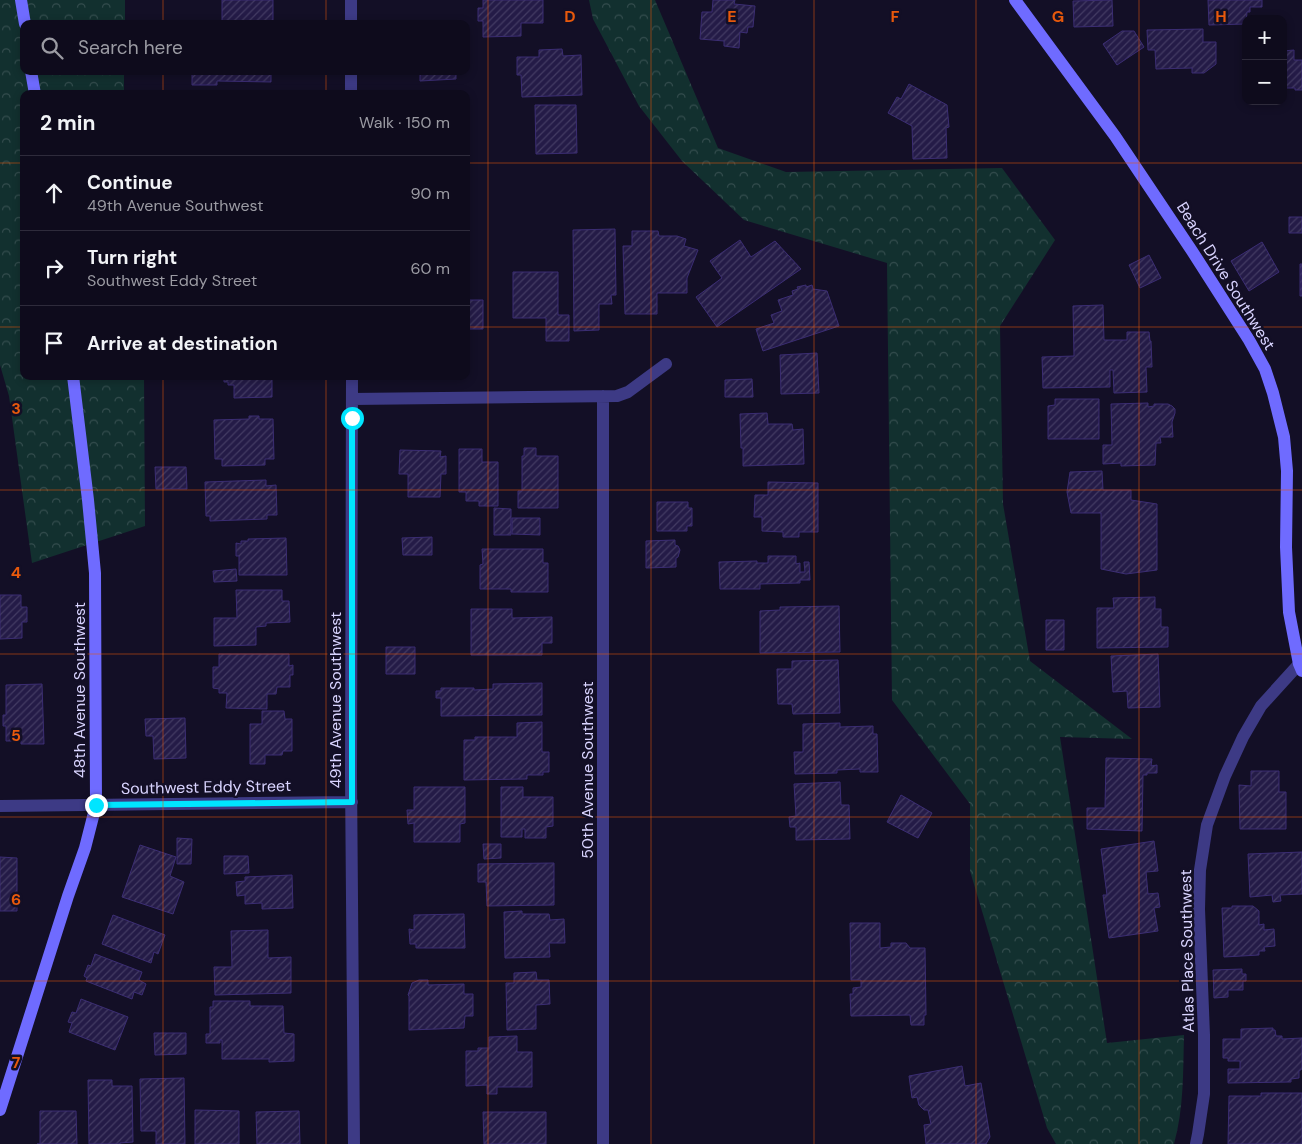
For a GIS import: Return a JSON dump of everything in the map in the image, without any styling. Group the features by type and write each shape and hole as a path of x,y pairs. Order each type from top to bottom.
{"street":[{"path":"21,0 24,20"},
{"path":"351,0 351,20"},
{"name":"Beach Drive Southwest","path":"1015,0 1115,136 1198,259 1249,340 1264,369 1273,393 1284,437 1287,471 1286,547 1289,612 1300,668"},
{"path":"32,75 34,90"},
{"path":"351,75 351,90"},
{"path":"352,399 617,396 628,392 666,364"},
{"name":"48th Avenue Southwest","path":"0,1110 85,848 96,805 95,573 73,380"},
{"name":"49th Avenue Southwest","path":"352,380 354,1144"},
{"name":"50th Avenue Southwest","path":"603,396 603,1144"},
{"name":"Atlas Place Southwest","path":"1196,1144 1204,1094 1204,1035 1199,909 1200,870 1207,824 1224,776 1261,706 1300,668"},
{"name":"Southwest Eddy Street","path":"0,806 352,802"}],"green space":[{"path":"0,0 125,0 125,20 20,20 20,75 124,75 124,90 20,90 20,380 144,380 145,526 32,563 9,396 0,365"},
{"path":"589,0 655,0 718,148 786,172 1002,168 1055,240 1000,326 1003,504 1030,661 1132,739 1060,737 1107,1043 1184,1035 1181,1103 1174,1144 1056,1144 1047,1128 970,871 970,804 892,700 887,263 744,220 682,161 639,106 593,19"}],"building":[{"path":"222,0 273,0 273,20 222,20"},
{"path":"483,0 543,0 543,23 521,23 521,36 483,37 483,21 478,21 478,8 483,8"},
{"path":"713,0 735,0 734,4 755,6 753,27 748,27 747,33 740,32 739,48 724,46 724,41 700,39 702,12 712,12"},
{"path":"1112,0 1113,26 1074,27 1073,1"},
{"path":"1208,0 1262,0 1262,7 1250,7 1250,12 1247,12 1247,15 1242,15 1242,24 1209,25"},
{"path":"1203,29 1203,42 1216,42 1216,64 1204,73 1192,73 1192,68 1156,69 1155,50 1148,50 1147,30"},
{"path":"1122,31 1134,31 1144,47 1117,65 1103,44"},
{"path":"562,49 563,56 581,55 582,95 522,97 521,75 517,75 517,57 539,57 539,50"},
{"path":"1294,50 1294,60 1302,60 1302,90 1287,88 1287,51"},
{"path":"192,75 271,75 271,82 217,81 217,85 192,85"},
{"path":"420,75 456,75 456,79 420,81"},
{"path":"909,84 947,105 949,127 946,128 947,158 913,159 912,126 888,113 897,97 901,99"},
{"path":"535,105 576,105 577,153 536,154"},
{"path":"1289,217 1302,217 1302,233 1289,233"},
{"path":"615,229 616,295 611,295 612,304 599,304 599,330 574,331 573,230"},
{"path":"632,231 658,231 659,236 677,236 686,239 684,246 698,250 687,278 687,293 657,293 657,314 625,314 623,246 632,246"},
{"path":"740,240 751,257 775,241 801,269 717,327 696,297 722,278 710,261"},
{"path":"1262,242 1279,272 1249,291 1231,261"},
{"path":"1149,255 1161,278 1140,288 1129,265"},
{"path":"1300,264 1302,264 1302,296 1300,296"},
{"path":"513,272 558,272 558,315 569,315 569,341 546,341 546,318 513,318"},
{"path":"806,285 806,287 812,285 813,289 827,291 839,326 763,351 756,329 774,323 771,315 782,311 778,300 793,295 792,291 798,289 797,287"},
{"path":"470,300 483,300 483,329 470,329"},
{"path":"1103,305 1104,340 1127,340 1127,332 1149,332 1152,367 1146,367 1147,392 1114,393 1113,370 1110,370 1110,387 1043,388 1042,357 1074,356 1073,306"},
{"path":"817,353 819,393 781,394 780,355"},
{"path":"752,379 753,397 725,397 725,380"},
{"path":"224,380 272,380 272,397 234,398 234,385 228,385 228,382 224,382"},
{"path":"1055,399 1099,399 1099,439 1048,439 1048,406 1055,405"},
{"path":"1148,403 1148,407 1154,406 1154,404 1168,404 1175,409 1172,422 1173,437 1160,437 1161,443 1156,443 1155,465 1121,466 1121,463 1103,464 1103,445 1112,445 1111,404"},
{"path":"767,413 768,424 792,424 793,430 803,429 804,464 743,466 740,414"},
{"path":"249,416 259,416 259,419 273,419 274,459 265,459 265,465 222,466 222,459 215,459 214,420 249,419"},
{"path":"524,448 536,448 536,456 558,456 558,508 518,508 518,491 522,491 522,456 524,456"},
{"path":"459,449 482,449 482,462 498,462 498,506 479,506 479,501 466,501 466,492 459,492"},
{"path":"400,450 441,451 440,457 446,456 446,474 441,474 440,497 408,497 408,474 399,474"},
{"path":"155,467 186,467 187,489 156,489"},
{"path":"1102,471 1103,490 1131,490 1131,500 1157,504 1157,570 1126,574 1101,569 1101,513 1071,513 1067,492 1070,472"},
{"path":"266,480 266,486 276,485 277,515 267,515 267,519 210,521 210,516 206,516 205,482"},
{"path":"768,482 818,483 818,532 799,532 799,537 783,537 783,532 762,531 762,517 754,517 755,495 768,495"},
{"path":"657,502 688,502 688,508 692,508 692,526 687,526 687,531 657,531"},
{"path":"494,508 511,509 511,535 494,535"},
{"path":"512,518 540,518 540,535 512,534"},
{"path":"432,537 432,555 403,555 402,538"},
{"path":"286,538 287,575 239,575 239,556 236,556 236,543 241,544 241,541 248,541 248,539"},
{"path":"675,540 675,545 680,550 676,558 676,567 646,568 646,541"},
{"path":"482,549 543,549 543,563 548,563 548,592 511,592 511,589 480,589 480,565 483,564"},
{"path":"768,556 796,556 796,564 800,563 800,572 805,572 804,562 809,562 810,580 800,580 800,583 760,584 760,589 720,589 719,562 757,561 757,563 768,563"},
{"path":"236,569 237,581 214,582 213,571"},
{"path":"236,590 282,590 282,601 289,601 290,622 266,623 266,626 256,627 256,645 214,646 214,618 237,618"},
{"path":"0,595 21,595 21,607 27,607 27,622 22,622 22,638 0,639"},
{"path":"1155,597 1155,609 1161,609 1161,627 1168,627 1168,647 1097,648 1097,608 1114,608 1113,598"},
{"path":"839,606 840,652 760,653 760,611 780,610 780,607"},
{"path":"471,609 512,609 512,618 552,617 552,643 542,643 542,655 471,655"},
{"path":"1046,620 1064,620 1064,650 1046,650"},
{"path":"386,647 415,647 415,674 386,674"},
{"path":"219,654 289,654 289,666 293,665 293,675 290,675 290,687 277,687 276,694 267,694 267,709 226,708 227,693 219,693 219,689 213,688 213,667 219,667"},
{"path":"1158,654 1160,707 1128,708 1127,691 1113,692 1111,656"},
{"path":"838,660 840,713 793,714 792,704 778,704 777,669 792,669 792,661"},
{"path":"542,683 542,715 441,716 441,698 436,698 436,691 441,691 441,688 474,688 474,690 493,689 493,684"},
{"path":"42,684 44,744 21,744 21,741 6,741 6,726 3,726 3,715 6,715 6,685"},
{"path":"262,711 284,711 285,719 292,719 292,751 283,751 282,755 265,755 265,764 250,764 250,724 262,724"},
{"path":"185,718 186,758 154,759 153,736 146,736 145,719"},
{"path":"542,722 542,752 549,752 549,772 543,772 543,775 527,775 527,779 464,780 464,740 475,740 475,737 517,737 517,723"},
{"path":"840,723 840,727 873,726 873,734 877,734 878,772 860,772 860,769 837,770 837,773 795,774 794,752 803,752 803,724"},
{"path":"1106,758 1152,759 1151,766 1157,765 1157,773 1143,775 1142,831 1087,829 1087,808 1105,808"},
{"path":"1251,771 1279,771 1279,792 1286,792 1286,829 1240,829 1239,785 1251,786"},
{"path":"840,782 841,805 849,805 850,839 796,840 796,827 790,827 789,817 796,816 794,784"},
{"path":"414,787 465,787 465,823 460,824 460,842 414,842 414,823 408,824 407,810 414,810"},
{"path":"501,787 523,787 523,797 553,797 553,826 546,827 546,838 525,838 525,829 522,829 522,837 501,837"},
{"path":"901,795 932,813 918,838 887,822"},
{"path":"177,838 192,839 191,864 177,864"},
{"path":"1154,841 1158,871 1146,872 1148,894 1158,893 1160,907 1154,908 1158,931 1109,938 1103,895 1107,895 1101,849"},
{"path":"483,844 501,844 501,858 484,859"},
{"path":"140,845 176,857 170,876 184,882 173,914 122,897"},
{"path":"1302,852 1302,894 1280,895 1281,901 1273,902 1272,895 1250,897 1248,854"},
{"path":"224,856 248,856 249,873 224,874"},
{"path":"0,857 17,858 17,911 0,911"},
{"path":"554,863 554,905 487,906 486,882 478,882 478,864"},
{"path":"292,875 293,908 262,909 262,903 245,904 245,895 237,896 236,882 245,881 245,877"},
{"path":"1232,906 1253,906 1259,911 1259,925 1264,924 1264,930 1274,929 1275,946 1264,947 1265,951 1259,951 1259,955 1224,957 1222,908 1232,908"},
{"path":"522,911 522,914 549,914 550,920 564,919 565,943 549,943 550,957 505,958 504,912"},
{"path":"464,914 465,948 416,948 416,944 410,944 409,929 414,930 414,915"},
{"path":"113,915 165,935 158,954 154,952 151,963 102,944"},
{"path":"850,923 880,923 880,948 891,947 891,943 906,943 910,948 925,948 926,1015 924,1015 924,1025 911,1025 910,1015 851,1016 850,994 853,994 853,988 861,987 861,980 851,980"},
{"path":"268,930 268,958 291,957 291,993 215,995 214,967 232,967 231,931"},
{"path":"95,954 142,972 139,980 146,984 142,995 134,992 132,999 86,981 87,978 84,976 88,965 91,966"},
{"path":"1242,969 1242,974 1246,974 1246,981 1243,981 1243,990 1228,990 1228,997 1214,998 1213,970"},
{"path":"536,972 537,980 549,980 550,1004 536,1005 536,1029 507,1030 506,983 514,983 514,973"},
{"path":"419,980 428,980 428,985 464,984 464,994 473,994 473,1016 465,1016 464,1028 409,1030 408,995 412,983"},
{"path":"81,999 128,1017 115,1050 69,1032 72,1023 68,1022 72,1012 76,1013"},
{"path":"213,1001 250,1001 250,1006 283,1006 284,1033 294,1034 294,1061 269,1062 269,1059 222,1059 222,1040 220,1040 220,1043 206,1043 206,1034 210,1034 210,1007 213,1007"},
{"path":"1273,1028 1276,1036 1282,1036 1282,1039 1302,1038 1302,1069 1299,1071 1299,1078 1291,1079 1291,1082 1228,1083 1228,1069 1240,1069 1240,1061 1228,1061 1228,1058 1223,1058 1223,1039 1241,1039 1241,1029"},
{"path":"154,1033 186,1033 186,1054 155,1055"},
{"path":"517,1036 517,1052 532,1052 532,1087 497,1087 497,1094 487,1094 487,1085 466,1086 466,1051 478,1051 478,1048 489,1048 489,1037"},
{"path":"962,1066 965,1086 981,1083 990,1137 986,1144 926,1144 924,1125 931,1124 928,1110 924,1110 919,1105 917,1097 912,1098 909,1076"},
{"path":"184,1078 185,1144 156,1144 156,1131 141,1131 140,1079"},
{"path":"88,1080 112,1080 112,1086 132,1086 133,1142 89,1144"},
{"path":"1261,1093 1302,1093 1302,1144 1228,1144 1229,1096 1261,1096"},
{"path":"195,1110 239,1111 239,1144 195,1144"},
{"path":"40,1111 76,1111 77,1144 40,1144"},
{"path":"299,1111 300,1144 257,1144 256,1112"},
{"path":"483,1112 546,1112 546,1144 484,1144"}],"route":[{"path":"96,805 352,802 352,418"}]}
